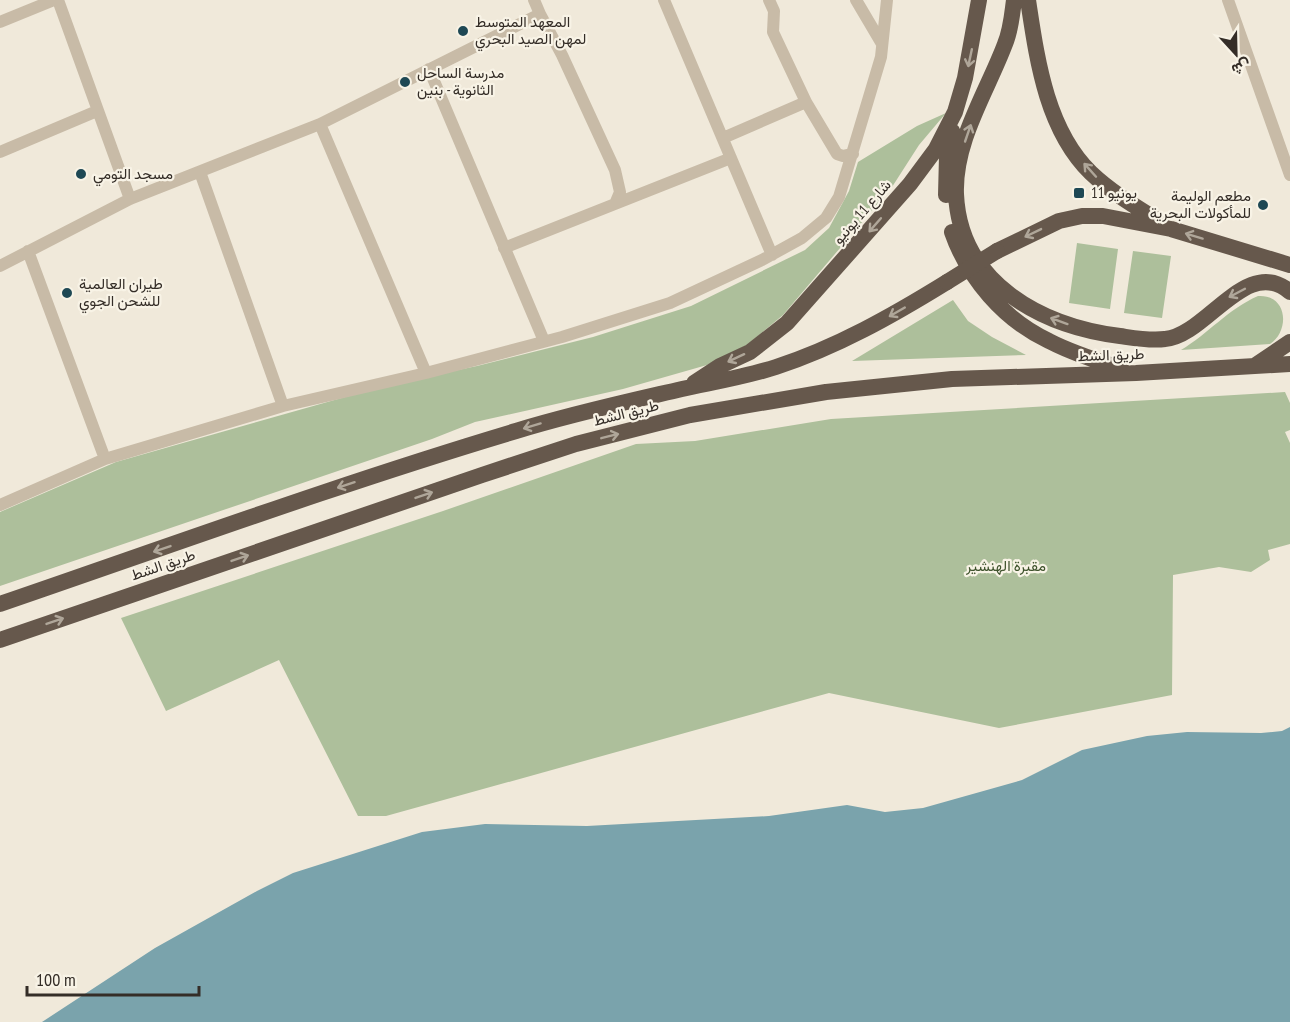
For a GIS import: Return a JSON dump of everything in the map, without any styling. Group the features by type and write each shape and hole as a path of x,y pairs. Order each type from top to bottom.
{"highway":[{"name":"شارع 11 يونيو","path":"688,388 720,366 750,352 787,323 910,184 936,149 955,112 968,69 980,0"},
{"path":"1014,0 1012,24 1006,43 972,121 959,159 956,190 957,209 965,239 1000,289 1034,311 1057,321 1089,331 1143,339 1166,339 1186,332 1226,300 1258,283 1275,282 1290,292"},
{"path":"1028,0 1043,82 1054,117 1072,148 1091,173 1119,195 1171,229 1290,265"},
{"path":"955,112 947,156 946,194 950,226 958,249 976,280 1016,321 1047,341 1136,373"},
{"name":"طريق الشط","path":"0,604 460,448 575,413 746,376 814,352 851,337 896,313 997,250 1059,221 1082,216 1126,219 1171,229"},
{"path":"1256,365 1290,342"},
{"name":"طريق الشط","path":"0,640 576,444 690,415 826,392 952,379 1136,373 1290,364"}],"street":[{"path":"0,22 33,4 56,0 130,199"},
{"path":"534,0 615,170 620,192 615,204"},
{"path":"664,0 772,255"},
{"path":"769,0 774,11 773,32 806,102 837,154 843,156 853,154"},
{"path":"856,0 882,44"},
{"path":"0,505 105,459 283,406 426,373 670,303 772,255 802,238 826,218 838,197 881,57 887,0"},
{"path":"1228,0 1290,175"},
{"path":"0,266 130,199 320,124 540,14"},
{"path":"429,69 544,341"},
{"path":"723,138 806,102"},
{"path":"0,152 97,111"},
{"path":"320,124 426,373"},
{"path":"504,248 731,158"},
{"path":"200,172 283,406"},
{"path":"28,251 105,459"}],"green space":[{"path":"946,113 919,145 892,187 783,315 747,345 707,365 623,389 475,422 432,439 0,586 0,512 116,462 391,384 477,366 593,337 691,306 805,250 829,228 849,191 858,162 917,126"},
{"path":"1077,243 1118,249 1110,309 1069,303"},
{"path":"1133,251 1171,256 1162,318 1124,313"},
{"path":"1258,296 1268,297 1275,301 1283,314 1281,331 1270,344 1181,350 1237,308"},
{"path":"953,300 968,321 1026,355 852,361"},
{"name":"مقبرة الهنشير","path":"1285,392 1290,403 1290,430 1285,432 1290,443 1290,544 1268,550 1270,560 1251,572 1219,567 1173,575 1172,695 999,728 829,693 386,816 358,816 279,660 166,711 121,618 636,444 695,441 831,419"}],"water":[{"path":"1290,727 1290,1022 42,1022 155,948 293,873 422,832 485,824 587,826 769,816 847,805 885,812 923,808 1022,780 1082,750 1147,736 1187,732 1261,733 1282,731"}],"place":[{"name":"المعهد المتوسط لمهن الصيد البحري","path":"463,31"},
{"name":"مدرسة الساحل الثانوية - بنين","path":"405,82"},
{"name":"مسجد التومي","path":"81,174"},
{"name":"11 يونيو","path":"1079,193"},
{"name":"مطعم الوليمة للمأكولات البحرية","path":"1263,205"},
{"name":"طيران العالمية للشحن الجوي","path":"67,293"}]}
